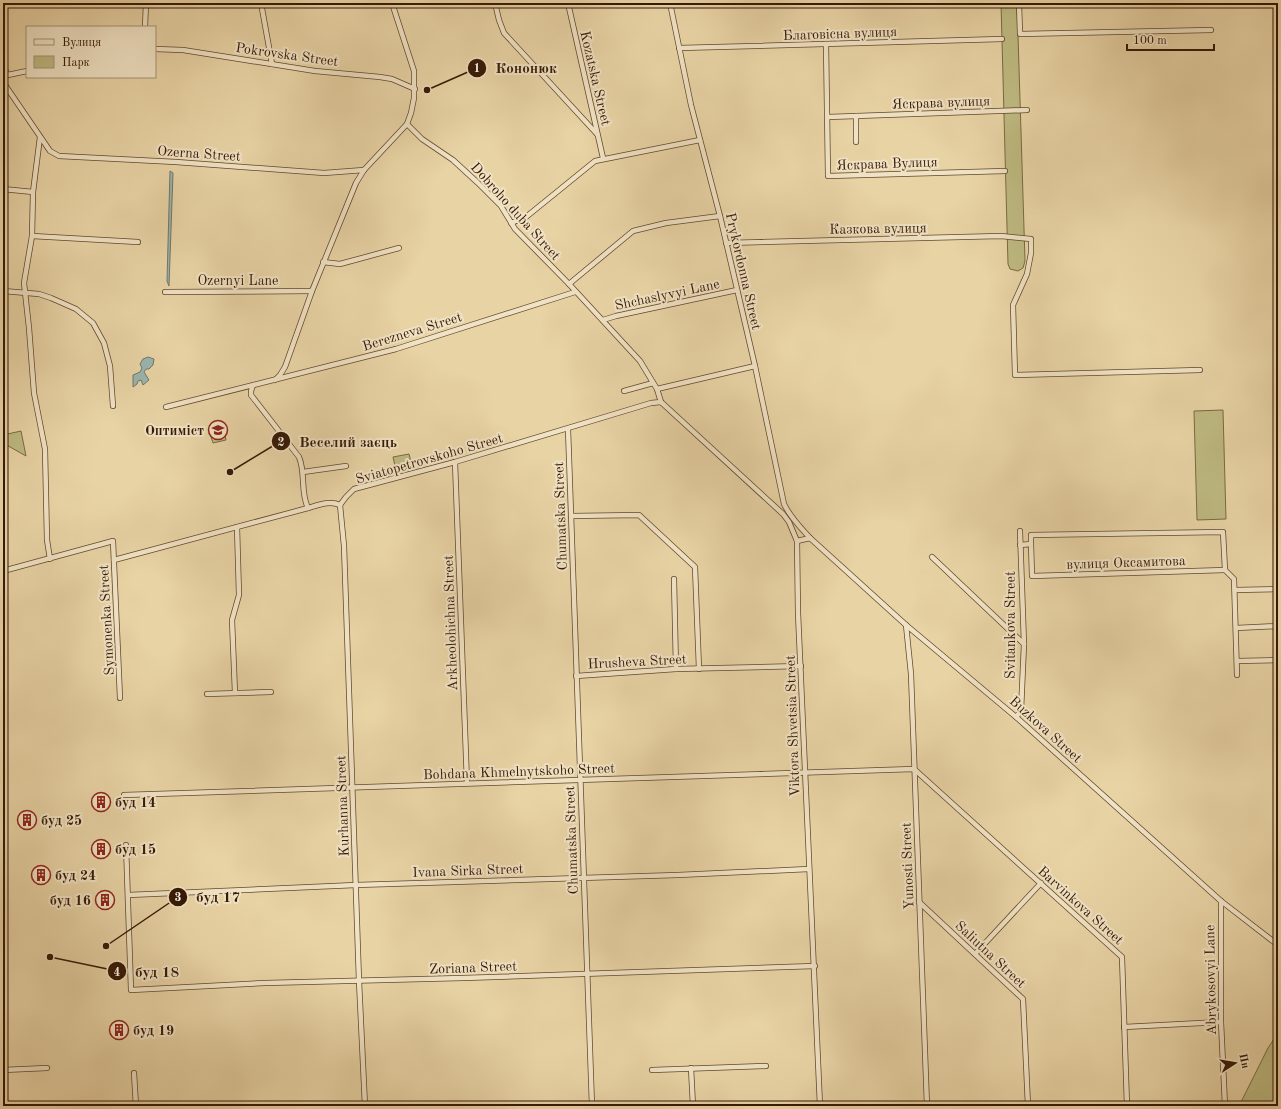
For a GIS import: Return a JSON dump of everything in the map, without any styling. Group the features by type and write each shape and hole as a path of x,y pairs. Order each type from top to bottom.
{"street":[{"path":"144,26 146,3"},
{"path":"261,3 272,64"},
{"path":"275,380 285,366 323,262 350,197 364,170 407,124 411,113 414,88 414,70 392,3"},
{"path":"495,3 504,33 597,134"},
{"name":"Kozatska Street","path":"568,3 603,158"},
{"name":"Prykordonna Street","path":"670,3 700,140 720,216 755,366 784,504 794,521 810,538"},
{"path":"1020,3 1020,34 1211,30"},
{"name":"Благовісна вулиця","path":"679,48 1002,39"},
{"path":"826,44 828,117"},
{"name":"Pokrovska Street","path":"156,49 183,50 315,71 380,77 392,79 414,88"},
{"path":"3,64 5,75 26,71"},
{"name":"Ozerna Street","path":"3,82 50,151 60,156 176,162 324,173 364,170"},
{"name":"Яскрава вулиця","path":"828,117 1026,110"},
{"name":"Яскрава вулиця","path":"856,116 856,142"},
{"name":"Яскрава Вулиця","path":"828,117 828,176 1005,171"},
{"name":"Dobroho duba Street","path":"407,124 422,139 453,160 501,206 515,229 603,320 640,362 657,389 661,402"},
{"path":"3,571 50,558 47,540 45,449 34,393 24,283 32,236 33,192 40,137"},
{"path":"512,223 526,217 590,164 603,158 700,140"},
{"path":"3,190 33,192"},
{"path":"569,284 633,230 666,223 720,216"},
{"path":"32,236 138,242"},
{"name":"Казкова вулиця","path":"726,243 1001,236 1031,239 1031,253 1027,274 1013,304 1015,375 1200,370"},
{"path":"323,262 340,264 399,248"},
{"name":"Shchaslyvyi Lane","path":"603,320 737,290"},
{"path":"3,291 39,294 51,298 76,309 93,323 104,343 110,366 113,406"},
{"name":"Ozernyi Lane","path":"164,292 312,291"},
{"name":"Berezneva Street","path":"166,408 396,349 575,292"},
{"path":"657,389 755,366"},
{"path":"624,391 653,383"},
{"path":"254,385 251,395 299,457 303,472 303,497 308,508"},
{"name":"Sviatopetrovskoho Street","path":"340,505 354,489 455,462 651,403 661,402"},
{"name":"Viktora Shvetsia Street","path":"661,402 783,514 789,522 797,541 805,773 815,966 820,1106"},
{"name":"Chumatska Street","path":"568,429 592,1106"},
{"name":"Arkheolohichna Street","path":"455,462 467,783"},
{"path":"303,472 346,466"},
{"path":"114,560 330,502 340,505"},
{"name":"Kurhanna Street","path":"340,505 344,546 359,981 365,1106"},
{"name":"Hrusheva Street","path":"571,516 640,515 695,567 699,669"},
{"path":"235,693 232,620 239,595 237,527"},
{"name":"Svitankova Street","path":"1016,717 1021,711 1024,644 1020,530"},
{"path":"1020,545 1031,544 1031,535 1223,532 1225,570 1234,579 1237,675"},
{"path":"797,541 810,538"},
{"name":"Buzkova Street","path":"810,538 906,624 1016,717 1221,901 1278,945"},
{"name":"Symonenka Street","path":"50,558 113,541 120,698"},
{"name":"вулиця Оксамитова","path":"1031,544 1032,576 1225,570"},
{"path":"932,557 1024,644"},
{"path":"674,579 676,669"},
{"path":"1234,590 1278,589"},
{"name":"Yunosti Street","path":"906,624 911,674 927,1106"},
{"path":"1236,628 1278,626"},
{"path":"1237,661 1278,660"},
{"name":"Hrusheva Street","path":"576,676 676,669 801,666"},
{"path":"207,694 271,692"},
{"name":"Bohdana Khmelnytskoho Street","path":"124,795 805,773 914,768"},
{"name":"Barvinkova Street","path":"914,768 1122,957 1126,1106"},
{"path":"126,845 128,896"},
{"name":"Ivana Sirka Street","path":"128,896 356,885 678,875 809,869"},
{"path":"975,954 1040,883"},
{"name":"Zoriana Street","path":"128,896 131,990 265,983 815,966"},
{"name":"Abrykosovyi Lane","path":"1221,901 1221,1022 1225,1106"},
{"name":"Saliutna Street","path":"919,902 1023,999 1028,1106"},
{"path":"1124,1027 1221,1022"},
{"path":"652,1070 766,1066"},
{"path":"3,1070 47,1068"},
{"path":"691,1068 693,1106"},
{"path":"134,1073 136,1106"}],"green space":[{"path":"1001,3 1017,3 1025,261 1023,268 1018,271 1010,269 1008,264"},
{"path":"1223,410 1226,519 1197,520 1194,411"},
{"path":"224,430 226,440 213,443 210,434"},
{"path":"21,431 26,456 3,443 3,435"},
{"path":"409,454 411,462 395,466 393,457"},
{"path":"1278,1033 1278,1106 1239,1106 1268,1048"}],"water":[{"path":"170,171 173,173 169,286 167,281"},
{"path":"148,357 154,359 153,365 144,372 149,380 143,385 141,380 138,381 133,387 133,375 140,372 142,368 140,364 143,359"}],"place":[{"name":"Кононюк","path":"427,90"},
{"name":"Оптиміст","path":"218,430"},
{"name":"Веселий заєць","path":"230,472"},
{"name":"буд 14","path":"101,802"},
{"name":"буд 25","path":"27,820"},
{"name":"буд 15","path":"101,849"},
{"name":"буд 24","path":"41,875"},
{"name":"буд 16","path":"105,900"},
{"name":"буд 17","path":"106,946"},
{"name":"буд 18","path":"50,957"},
{"name":"буд 19","path":"119,1030"}]}
